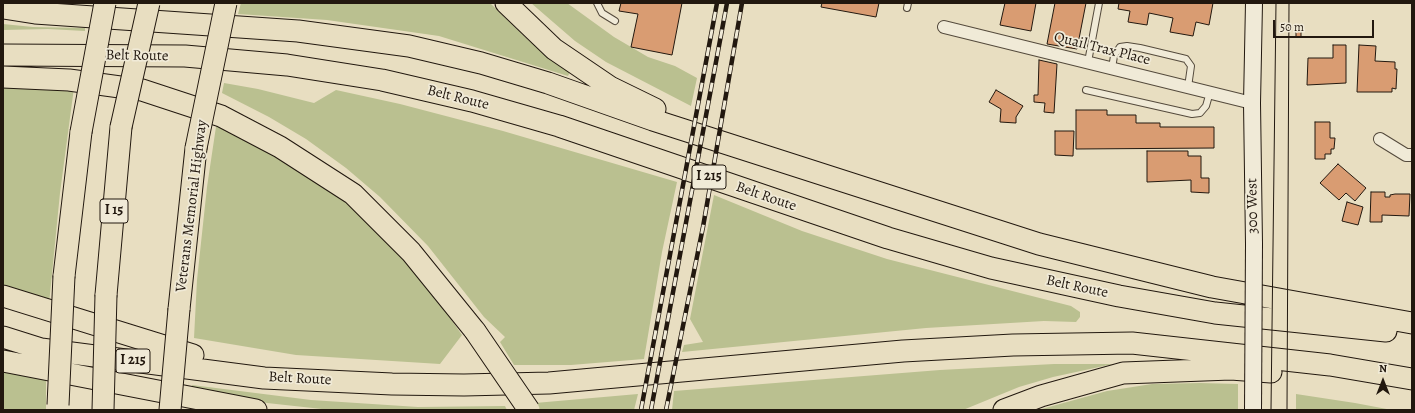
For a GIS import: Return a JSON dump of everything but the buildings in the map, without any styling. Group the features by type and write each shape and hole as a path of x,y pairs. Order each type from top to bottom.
{"highway":[{"path":"58,407 64,276 81,132 105,3"},
{"name":"I 15","path":"103,410 106,295 121,127 149,3"},
{"name":"Veterans Memorial Highway","path":"170,410 196,148 226,3"},
{"path":"506,3 554,49 610,87 653,108 806,169"},
{"path":"3,8 35,13 298,31 409,46 481,63 548,83 653,120 1039,244 1121,266 1212,287 1412,323"},
{"name":"Belt Route","path":"3,56 185,56 287,64 382,80 472,101 559,126 888,238 991,268 1119,296 1215,313 1412,334"},
{"path":"3,77 69,80 142,90 221,116 280,147 354,194 411,252 475,331 529,410"},
{"path":"3,296 264,378"},
{"name":"Belt Route","path":"3,337 41,349 264,378 416,384 549,382 904,351 1013,345 1132,343 1322,364 1412,380"},
{"path":"3,361 256,410"},
{"path":"1004,410 1041,396 1123,373 1231,369 1412,380"}],"street":[{"name":"300 West","path":"1254,3 1252,103 1254,410"},
{"name":"Quail Trax Place","path":"944,27 1252,103"},
{"path":"1380,140 1406,154 1412,155"}],"lane":[{"path":"597,3 602,13 615,20"},
{"path":"1088,62 1099,3"},
{"path":"1112,68 1114,56 1120,47 1128,46 1186,59 1191,66 1188,87"},
{"path":"1086,90 1192,114 1200,113 1206,106 1210,92"}],"green space":[{"path":"241,3 490,3 528,40 570,72 568,76 439,36 327,20 238,14"},
{"path":"531,3 567,3 614,37 648,57 675,66 697,78 691,106 606,62 575,41"},
{"path":"3,24 33,27 85,28 85,31 48,29 3,30"},
{"path":"3,76 75,80 60,193 49,304 3,286"},
{"path":"224,83 258,89 314,103 336,90 400,104 503,131 677,182 662,252 644,359 571,365 514,365 500,342 505,337 484,317 428,246 380,197 346,168 306,139 269,117 222,93"},
{"path":"217,120 308,171 346,202 408,264 438,301 462,335 440,364 296,355 194,338 197,280 207,187"},
{"path":"714,195 802,231 887,259 1071,306 1080,312 1080,317 1076,322 1044,321 926,328 682,352 684,345 703,342 690,319"},
{"path":"1054,364 1113,364 1053,377 1019,387 963,410 672,410 674,391 940,370"},
{"path":"3,371 46,378 46,410 3,410"},
{"path":"1152,384 1238,384 1238,410 1038,410 1107,391"},
{"path":"192,385 311,400 418,407 505,406 507,410 331,410 267,403 192,389"},
{"path":"638,394 634,410 539,410 535,403"},
{"path":"1296,394 1355,403 1392,410 1296,410"}],"tram line":[{"path":"1271,410 1276,3"},
{"path":"1287,410 1289,3"}],"railway":[{"path":"641,410 717,3"},
{"path":"651,410 727,3"},
{"path":"666,410 703,227 742,3"}]}
